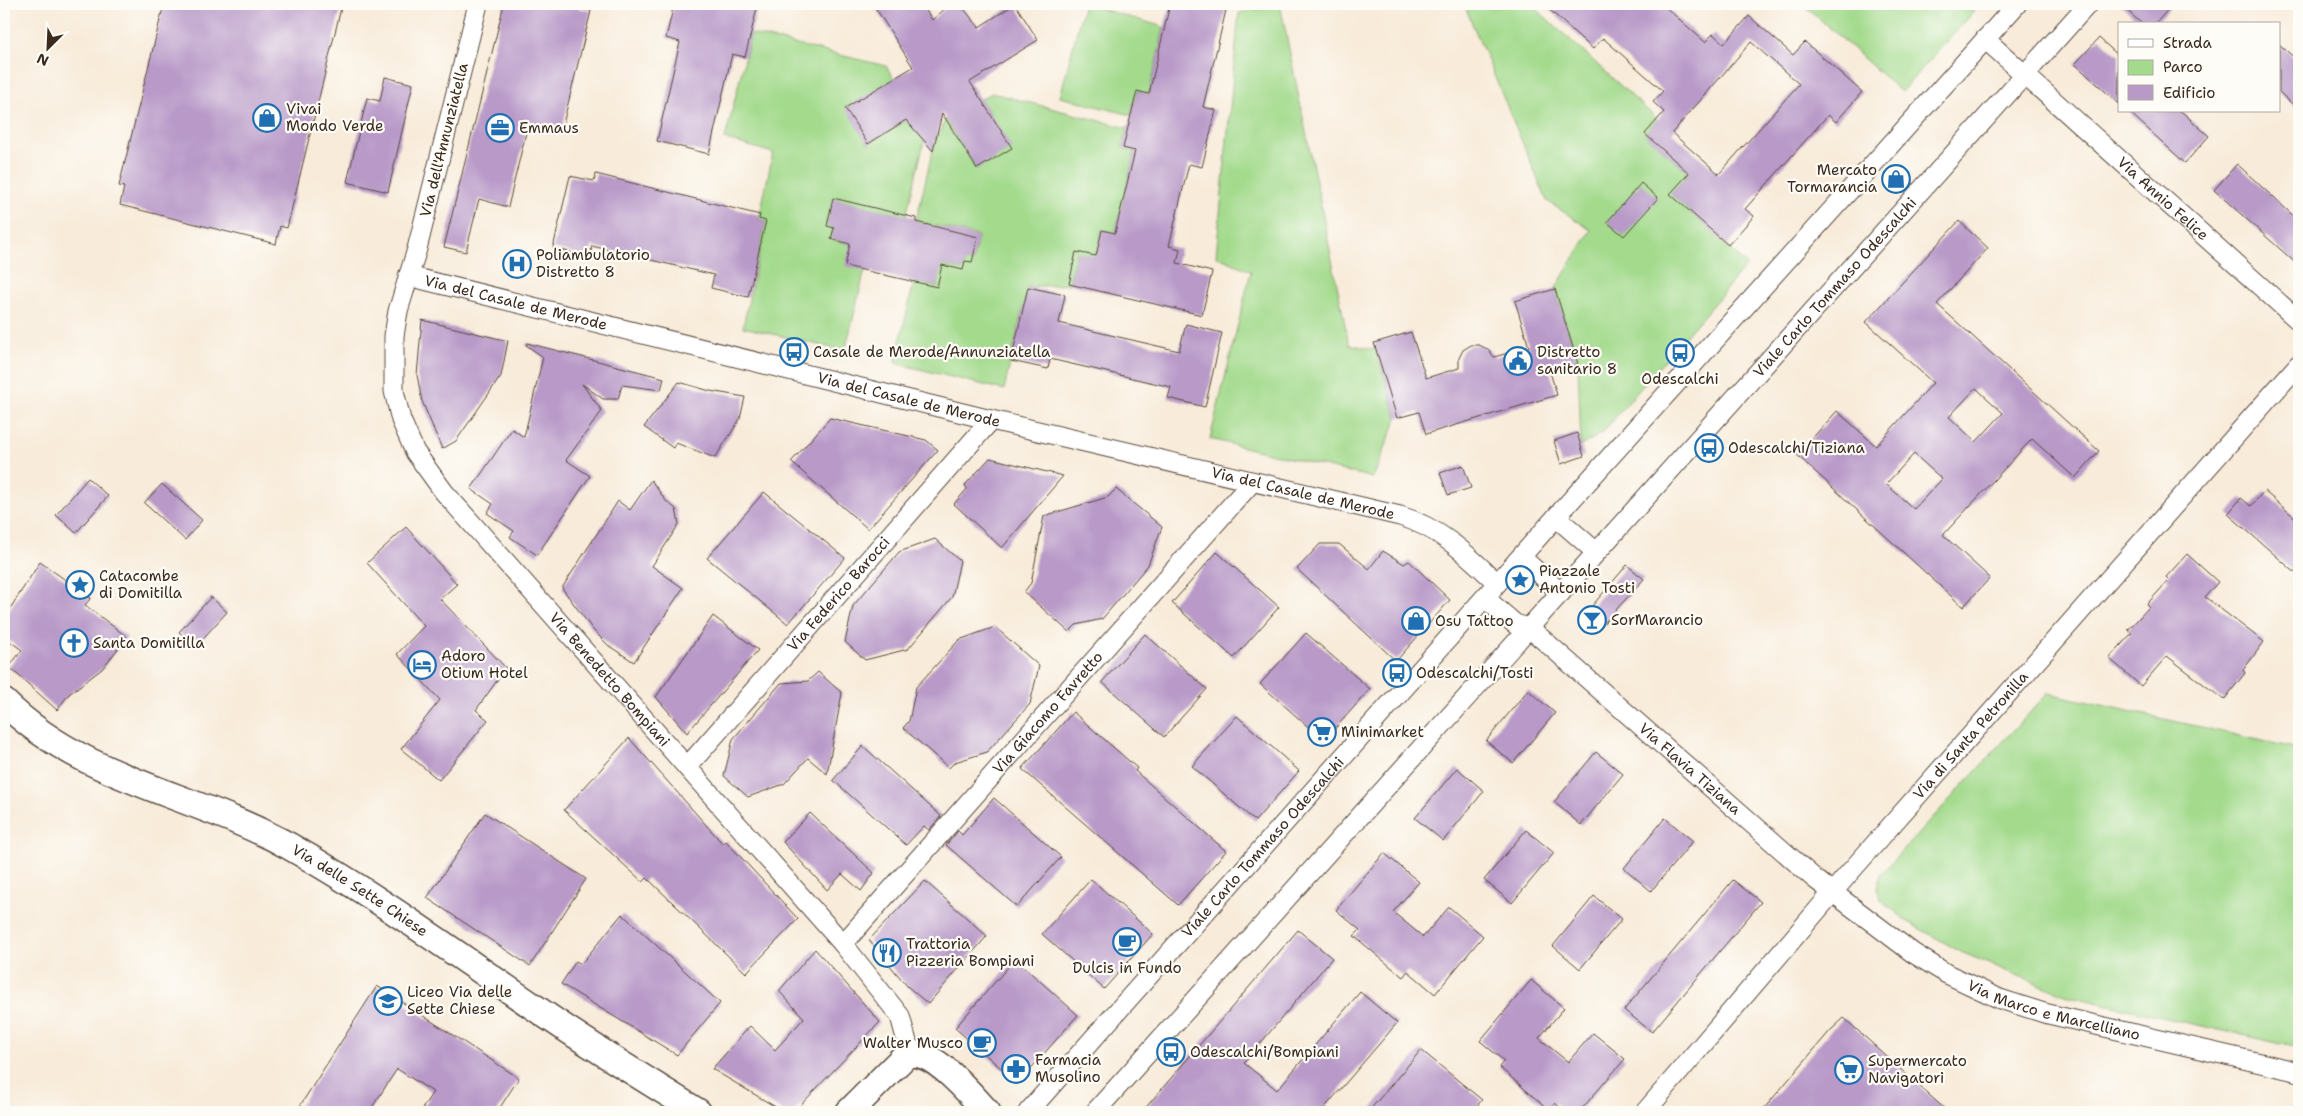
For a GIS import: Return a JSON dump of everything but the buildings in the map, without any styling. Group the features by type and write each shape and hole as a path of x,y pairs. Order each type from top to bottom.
{"main road":[{"name":"Via delle Sette Chiese","path":"4,702 30,726 84,760 110,773 256,830 343,878 408,919 536,1008 698,1112"},
{"path":"849,1112 910,1053 927,1057 944,1069 987,1112"}],"street":[{"name":"Via dell'Annunziatella","path":"408,276 418,249 478,4"},
{"path":"1497,583 2017,4"},
{"name":"Viale Carlo Tommaso Odescalchi","path":"1596,552 2088,4"},
{"path":"1985,39 2025,76"},
{"name":"Via Annio Felice","path":"2025,76 2299,321"},
{"name":"Via del Casale de Merode","path":"408,276 991,420 1411,519 1448,540 1497,583"},
{"name":"Via Benedetto Bompiani","path":"408,276 398,311 394,336 394,379 396,403 415,452 444,492 843,944 900,1016 910,1053"},
{"name":"Via di Santa Petronilla","path":"1645,1112 1832,893 2299,364"},
{"name":"Via Federico Barocci","path":"687,767 991,420"},
{"name":"Via Giacomo Favretto","path":"843,944 1252,482"},
{"path":"1095,1112 1360,813 1561,593 1596,552 1556,517"},
{"path":"1522,557 1561,593"},
{"name":"Viale Carlo Tommaso Odescalchi","path":"1028,1112 1497,583"},
{"path":"1485,598 1515,624 1528,628"},
{"name":"Via Flavia Tiziana","path":"1528,628 1789,858 1832,893"},
{"name":"Via Marco e Marcelliano","path":"1832,893 1925,961 1970,986 2000,999 2108,1029 2299,1072"}],"green space":[{"path":"1084,4 1164,27 1149,94 1137,91 1131,115 1060,97"},
{"path":"1280,4 1349,344 1376,350 1397,418 1373,478 1210,439 1251,271 1216,256 1239,13"},
{"path":"1464,4 1531,4 1657,119 1645,134 1689,173 1671,194 1747,265 1602,433 1581,446 1578,364 1555,289 1591,230 1547,201"},
{"path":"1803,4 1981,4 1901,92"},
{"path":"751,34 886,66 894,79 846,108 868,144 916,114 914,122 916,131 925,138 906,216 833,199 827,226 834,228 831,239 850,244 865,270 845,351 743,327 766,221 759,219 773,153 725,139"},
{"path":"992,93 1128,128 1123,148 1135,151 1115,233 1102,230 1096,257 1076,252 1069,284 1028,287 1004,390 895,363 914,282 937,287 942,265 963,270 965,261 973,262 978,236 916,221 936,136 941,132 945,119 977,169 1011,148 981,99"},
{"path":"2048,693 2299,749 2299,1048 2065,995 1961,952 1908,922 1881,900 1877,889 1880,875"}],"place":[{"name":"Vivai Mondo Verde","path":"267,118"},
{"name":"Emmaus","path":"500,128"},
{"name":"Mercato Tormarancia","path":"1896,179"},
{"name":"Poliambulatorio Distretto 8","path":"517,264"},
{"name":"Casale de Merode/Annunziatella","path":"794,352"},
{"name":"Odescalchi","path":"1680,353"},
{"name":"Distretto sanitario 8","path":"1518,361"},
{"name":"Odescalchi/Tiziana","path":"1709,448"},
{"name":"Piazzale Antonio Tosti","path":"1520,580"},
{"name":"Catacombe di Domitilla","path":"80,585"},
{"name":"SorMarancio","path":"1592,620"},
{"name":"Osu Tattoo","path":"1416,621"},
{"name":"Santa Domitilla","path":"74,643"},
{"name":"Adoro Otium Hotel","path":"422,665"},
{"name":"Odescalchi/Tosti","path":"1397,673"},
{"name":"Minimarket","path":"1322,732"},
{"name":"Dulcis in Fundo","path":"1127,942"},
{"name":"Trattoria Pizzeria Bompiani","path":"887,953"},
{"name":"Liceo Via delle Sette Chiese","path":"388,1001"},
{"name":"Walter Musco","path":"982,1043"},
{"name":"Odescalchi/Bompiani","path":"1171,1052"},
{"name":"Farmacia Musolino","path":"1016,1069"},
{"name":"Supermercato Navigatori","path":"1849,1070"}]}
